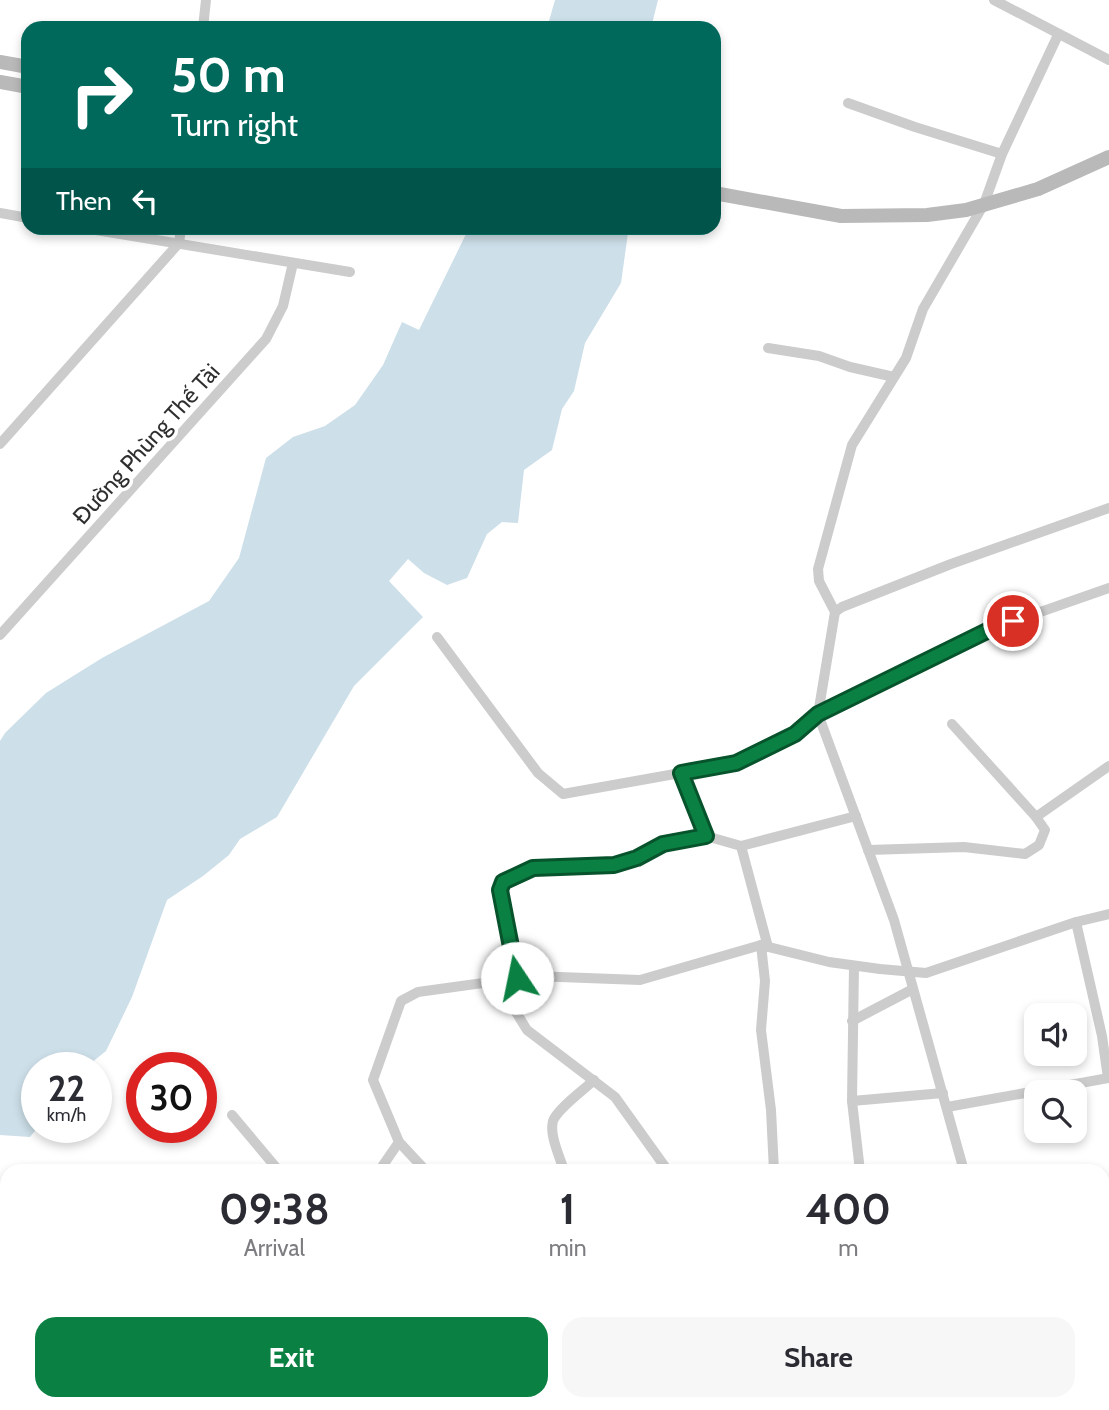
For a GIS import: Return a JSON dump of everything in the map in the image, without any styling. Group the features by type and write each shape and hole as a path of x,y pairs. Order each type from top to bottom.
{"main road":[{"path":"0,62 21,66"},
{"path":"0,82 21,86"},
{"path":"721,194 841,216 927,215 966,210 1038,189 1109,157"}],"street":[{"path":"204,21 206,0"},
{"path":"993,0 1109,60"},
{"path":"962,1164 894,920 818,714 835,612 819,581 818,569 852,445 906,358 923,309 985,204 1002,154 1058,35"},
{"path":"848,103 915,128 1002,154"},
{"path":"0,213 21,217"},
{"path":"129,235 350,272"},
{"path":"0,444 179,243 180,235"},
{"name":"Đường Phùng Thế Tài","path":"0,635 266,340 283,306 293,263"},
{"path":"768,348 819,356 850,367 894,377"},
{"path":"835,612 951,564 1109,508"},
{"path":"437,637 538,773 563,794 736,763 795,734 818,714 989,630 1109,588"},
{"path":"868,850 964,848 1025,854 1040,845 1045,830 1036,817 953,724"},
{"path":"1036,817 1109,766"},
{"path":"681,773 706,836"},
{"path":"517,978 500,890 503,882 533,868 614,865 637,858 663,844 706,836 741,846 856,816"},
{"path":"741,846 764,946 765,981 761,1030 770,1099 774,1164"},
{"path":"419,1164 399,1142 373,1080 401,1001 418,992 533,976 640,980 764,946 854,965 926,973 1076,922 1109,914"},
{"path":"947,1107 1109,1078 1076,922"},
{"path":"854,965 852,1101 859,1164"},
{"path":"496,981 527,1030 615,1097 663,1164"},
{"path":"852,1021 913,989"},
{"path":"562,1164 552,1123 594,1080"},
{"path":"852,1101 943,1093"},
{"path":"232,1115 273,1164"},
{"path":"384,1164 399,1142"}],"water":[{"path":"555,0 658,0 653,21 549,21"},
{"path":"466,235 628,235 621,283 585,343 574,391 562,409 552,450 524,470 518,523 502,522 487,534 467,578 447,585 424,573 408,559 389,581 423,617 354,686 277,817 240,839 229,855 167,900 132,997 106,1051 21,1052 21,1136 0,1135 0,741 46,693 102,658 209,601 239,558 266,458 293,437 325,426 355,405 383,365 402,322 419,330"}],"route":[{"path":"517,978 500,890 507,879 533,868 614,865 637,858 672,841 706,836 681,773 736,763 795,734 818,714 989,630 1013,621"}]}
